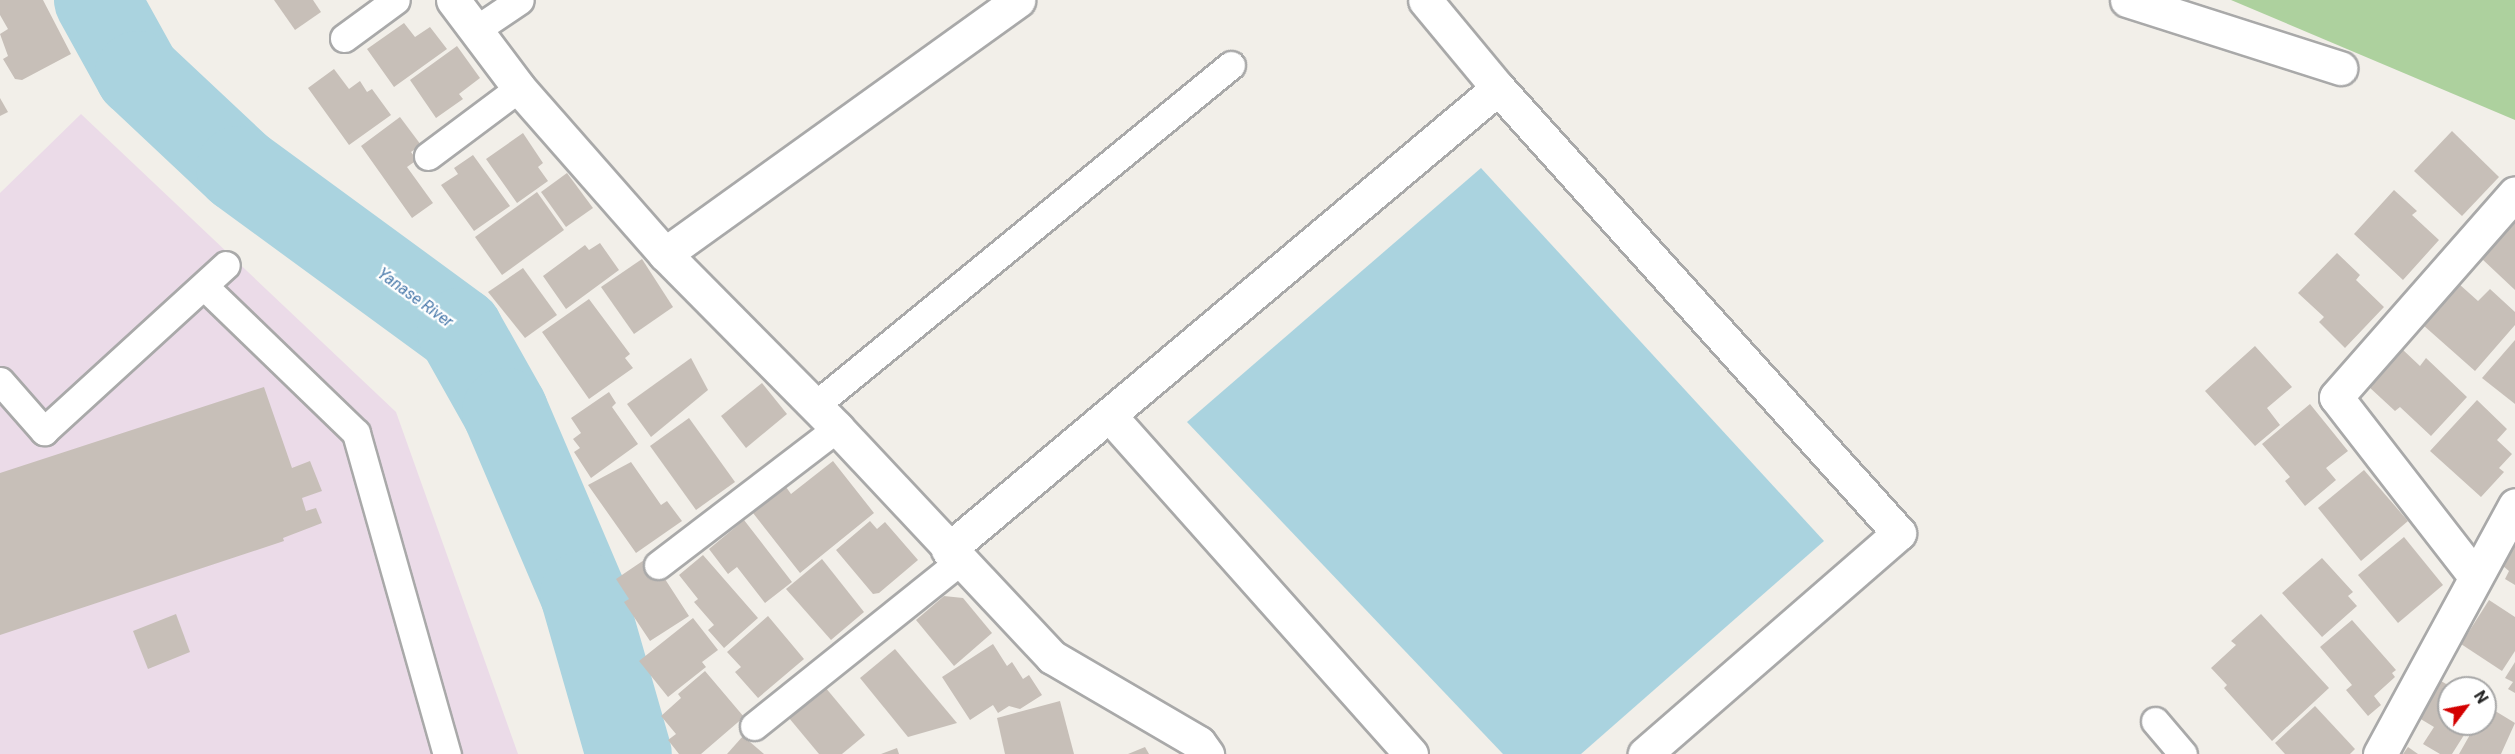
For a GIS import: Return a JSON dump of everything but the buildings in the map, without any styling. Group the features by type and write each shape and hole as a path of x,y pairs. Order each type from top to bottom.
{"street":[{"path":"453,0 474,31 519,88 664,254 813,407 837,428 953,556 1052,657 1199,743 1207,754"},
{"path":"664,254 1018,0"},
{"path":"1425,0 1498,88 1899,533 1645,754"},
{"path":"2127,0 2340,68"},
{"path":"953,556 1109,415 1498,88"},
{"path":"2474,575 2336,397 2515,193"},
{"path":"1109,415 1411,754"},
{"path":"2380,754 2474,575 2515,505"}],"lane":[{"path":"344,38 396,0"},
{"path":"474,31 520,0"},
{"path":"813,407 1231,66"},
{"path":"428,156 519,88"},
{"path":"0,381 44,431 226,265"},
{"path":"204,286 356,433 447,754"},
{"path":"658,565 837,428"},
{"path":"754,726 953,556"},
{"path":"2155,721 2183,754"}],"shaded area":[{"path":"81,114 396,412 518,754 0,754 0,193"}],"green space":[{"path":"2231,0 2515,0 2515,120"}],"water":[{"path":"1481,168 1824,541 1581,754 1503,754 1187,422"}],"waterway":[{"name":"Yanase River","path":"97,0 138,74 239,169 460,331 505,411 583,594 629,754"}]}
